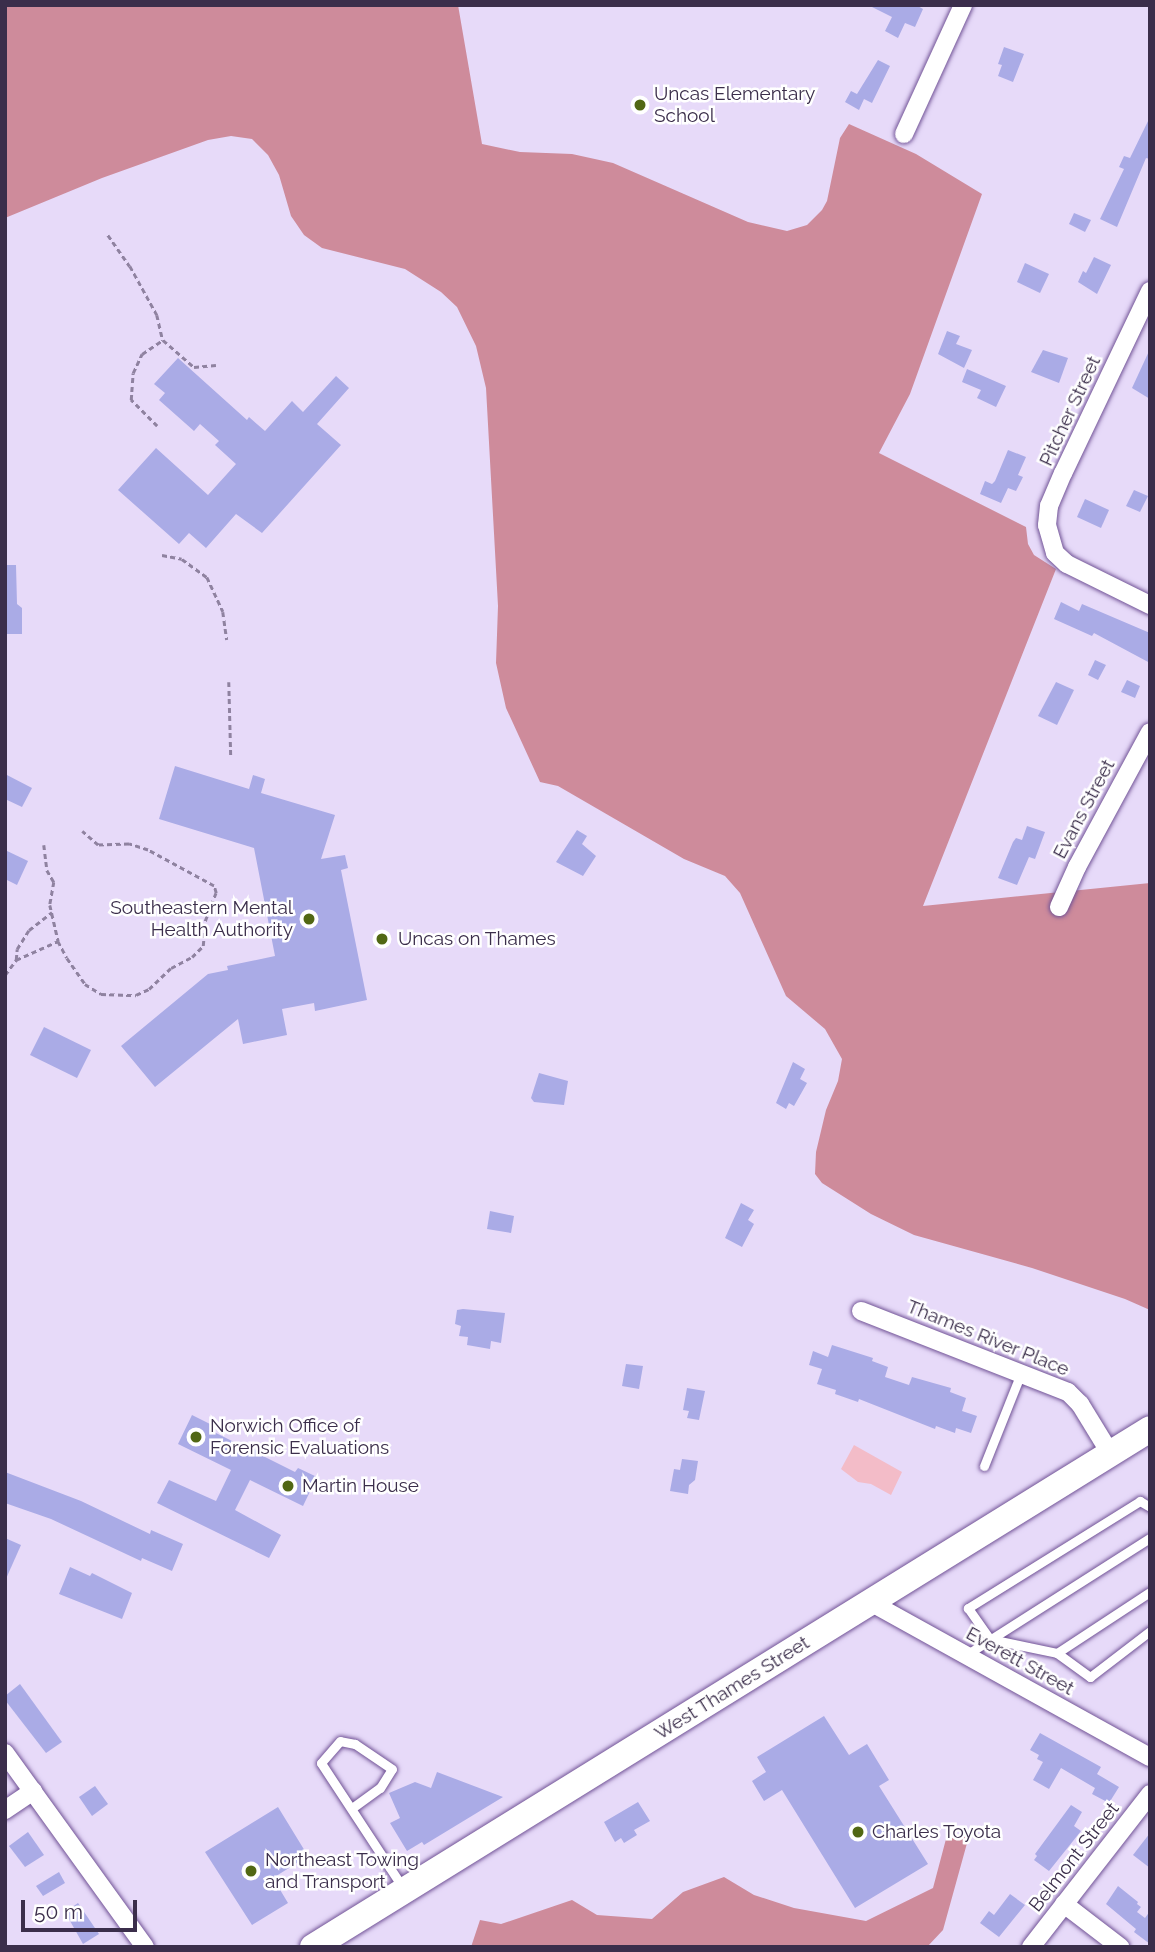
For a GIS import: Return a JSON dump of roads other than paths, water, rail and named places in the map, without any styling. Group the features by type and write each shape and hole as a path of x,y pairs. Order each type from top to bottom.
{"main road":[{"name":"West Thames Street","path":"313,1947 1150,1429"}],"street":[{"path":"904,134 963,5"},
{"name":"Pitcher Street","path":"1150,291 1052,499 1047,525 1055,553 1085,575 1150,605"},
{"name":"Evans Street","path":"1059,907 1077,867 1150,732"},
{"name":"Thames River Place","path":"861,1311 1060,1388 1074,1398 1110,1453"},
{"name":"Everett Street","path":"870,1602 1150,1757"},
{"path":"5,1753 145,1947"},
{"path":"5,1810 33,1791"},
{"name":"Belmont Street","path":"1031,1947 1150,1794"},
{"path":"1064,1904 1119,1947"}],"lane":[{"path":"984,1466 1021,1373"},
{"path":"1150,1507 1140,1501 968,1608 990,1639 1057,1653 1090,1676 1150,1631"},
{"path":"966,1655 1150,1538"},
{"path":"1057,1653 1150,1592"},
{"path":"352,1808 380,1788 392,1769 355,1744 340,1741 321,1763 405,1890"}],"place":[{"name":"Uncas Elementary School","path":"640,105"},
{"name":"Southeastern Mental Health Authority","path":"309,919"},
{"name":"Uncas on Thames","path":"382,939"},
{"name":"Norwich Office of Forensic Evaluations","path":"196,1437"},
{"name":"Martin House","path":"288,1486"},
{"name":"Charles Toyota","path":"858,1832"},
{"name":"Northeast Towing and Transport","path":"251,1871"}]}
